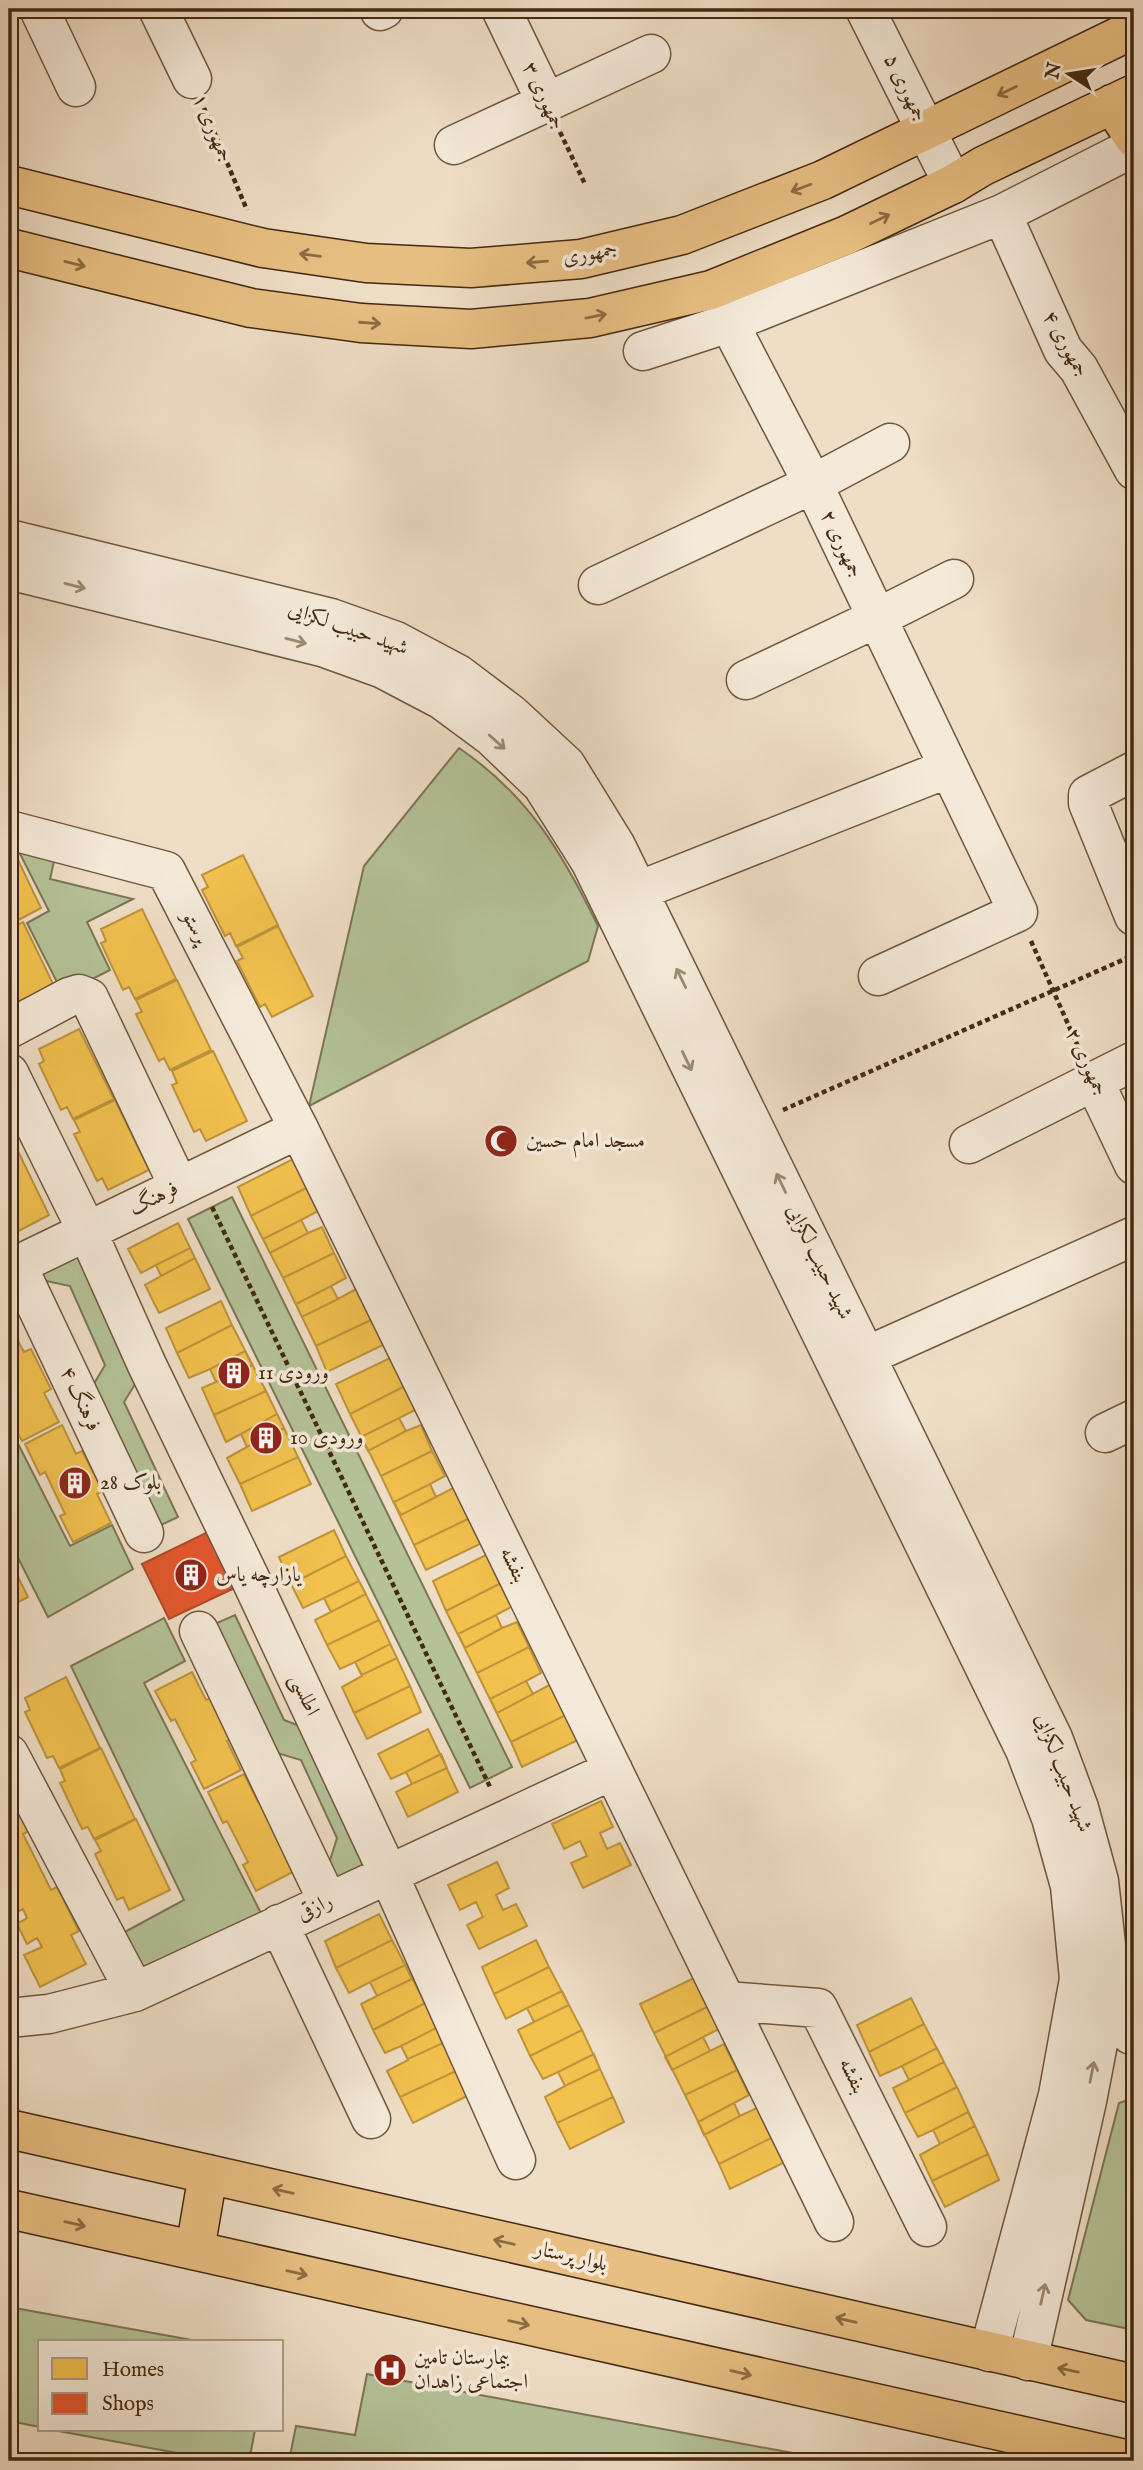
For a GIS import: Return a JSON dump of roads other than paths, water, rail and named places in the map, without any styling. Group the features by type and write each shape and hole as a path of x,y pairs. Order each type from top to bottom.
{"main road":[{"name":"جمهوری","path":"9,185 263,248 366,263 471,268 581,259 682,235 823,180 1134,29"},
{"path":"9,248 251,308 361,323 471,328 590,318 711,290 847,235 1123,99 1134,138"},
{"name":"بلوار پرستار","path":"9,2129 1134,2384"},
{"path":"195,2250 208,2174"},
{"path":"9,2208 1134,2461"}],"street":[{"path":"39,9 76,88"},
{"name":"جمهوری ۱","path":"158,9 192,79"},
{"name":"جمهوری ۳","path":"502,9 546,103"},
{"name":"جمهوری ۵","path":"865,9 953,184"},
{"path":"454,145 651,54"},
{"path":"642,351 729,323 1002,214 1134,147"},
{"name":"جمهوری ۴","path":"1002,214 1063,350 1079,369 1134,470"},
{"name":"جمهوری ۲","path":"729,323 813,484 1018,912 878,976"},
{"path":"598,585 813,484 890,443"},
{"name":"شهید حبیب لکزایی","path":"9,539 331,618 396,641 458,674 511,714 566,765 616,846 638,891 648,946 863,1356"},
{"name":"شهید حبیب لکزایی","path":"9,570 322,647 383,669 442,700 492,737 542,785 648,946 752,1124 863,1356 1053,1738 1079,1808 1099,1881 1110,1980 1110,2028 1087,2101 1028,2361"},
{"path":"746,680 954,579"},
{"path":"638,891 949,768"},
{"path":"1134,771 1088,795 1088,803 1134,916"},
{"name":"پرستو","path":"9,830 166,871 299,1129"},
{"path":"9,1029 69,997 79,994 89,998 189,1182"},
{"path":"970,1144 1134,1061"},
{"name":"اطلسی","path":"9,1073 87,1231 147,1365 388,1873 516,2160"},
{"name":"جمهوری ۲","path":"1094,1081 1134,1165"},
{"name":"فرهنگ","path":"13,1267 299,1129"},
{"name":"بنفشه","path":"299,1129 834,2222"},
{"path":"863,1356 1134,1236"},
{"name":"فرهنگ ۴","path":"13,1267 144,1533"},
{"path":"199,1631 328,1902"},
{"path":"9,1754 135,1992"},
{"name":"رازقی","path":"9,2018 49,2014 135,1992 614,1770"},
{"path":"279,1924 371,2119"},
{"name":"بنفشه","path":"726,2001 818,2008 927,2227"},
{"name":"شهید حبیب لکزایی","path":"989,2352 1058,2095 1110,2028"}],"place":[{"name":"مسجد امام حسین","path":"501,1141"},
{"name":"ورودی 11","path":"234,1373"},
{"name":"ورودی 10","path":"266,1438"},
{"name":"بلوک 28","path":"75,1483"},
{"name":"یازارچه یاس","path":"191,1575"},
{"name":"بیمارستان تامین اجتماعی زاهدان","path":"390,2370"}]}
